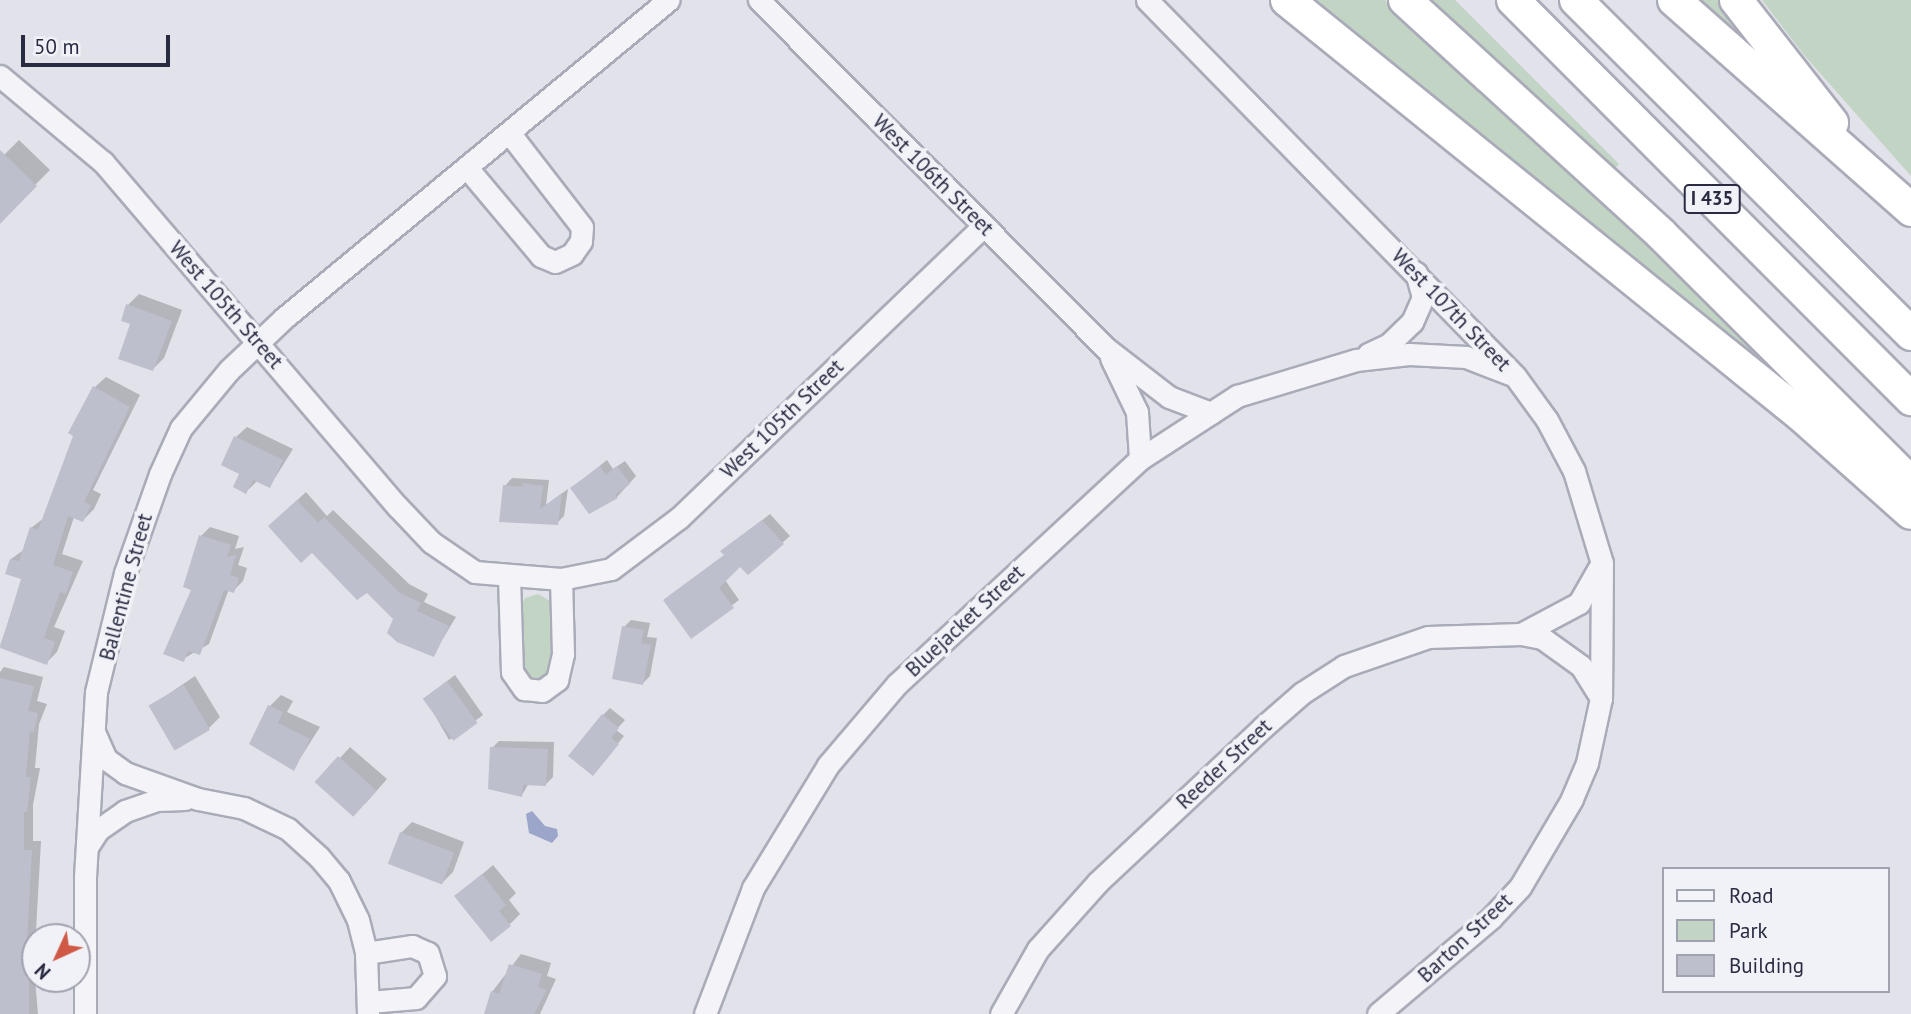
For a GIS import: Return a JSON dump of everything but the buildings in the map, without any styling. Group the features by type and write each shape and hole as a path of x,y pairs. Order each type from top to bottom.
{"highway":[{"path":"1287,0 1801,415 1911,513"},
{"path":"1405,0 1661,234 1911,483"},
{"name":"I 435","path":"1513,0 1911,399"},
{"name":"I 435","path":"1576,0 1911,334"},
{"path":"1674,0 1716,41 1911,209"},
{"path":"1736,0 1833,124 1911,209"}],"street":[{"name":"Ballentine Street","path":"85,1014 92,727 125,573 160,474 197,407 258,342 511,135 668,0"},
{"name":"West 106th Street","path":"759,0 1107,349 1169,397 1211,413"},
{"name":"West 107th Street","path":"1147,0 1515,376 1547,421 1574,471 1602,563 1601,698"},
{"name":"West 105th Street","path":"0,76 103,162 431,542 475,572 509,577 561,579 611,569 679,518 984,226"},
{"path":"468,169 541,256 555,262 572,254 581,241 582,227 511,135"},
{"name":"Bluejacket Street","path":"1356,360 1389,344 1412,322 1423,297 1416,273"},
{"name":"West 106th Street","path":"1107,349 1137,412 1139,459"},
{"name":"Bluejacket Street","path":"705,1014 753,888 828,765 897,684 1139,459 1237,396 1278,381 1356,360 1409,354 1465,357 1515,376"},
{"name":"Reeder Street","path":"1521,634 1579,603 1592,587 1602,563"},
{"path":"509,577 512,672 524,689 542,691 557,680 563,654 561,579"},
{"name":"Reeder Street","path":"1002,1014 1038,949 1067,915 1302,693 1386,648 1427,637 1521,634 1542,638 1581,666 1601,698"},
{"name":"Barton Street","path":"1378,1014 1491,918 1520,887 1573,799 1587,762 1601,698"},
{"path":"92,727 106,759 125,773 198,799 244,808 288,829 319,857 339,881 358,919 366,953 368,1008 416,998 435,976 428,953 412,946 366,953"},
{"path":"87,847 98,830 125,811 157,800 198,799"}],"green space":[{"path":"1314,0 1385,0 1759,350 1753,355"},
{"path":"1423,0 1455,0 1619,164 1612,171"},
{"path":"1698,0 1719,0 1737,25 1727,29"},
{"path":"1762,0 1911,0 1911,176 1804,55"},
{"path":"538,594 550,601 553,611 550,672 543,680 532,681 521,672 521,606 525,598"}],"water":[{"path":"532,811 545,826 557,829 558,836 552,843 529,833 526,814"}]}
